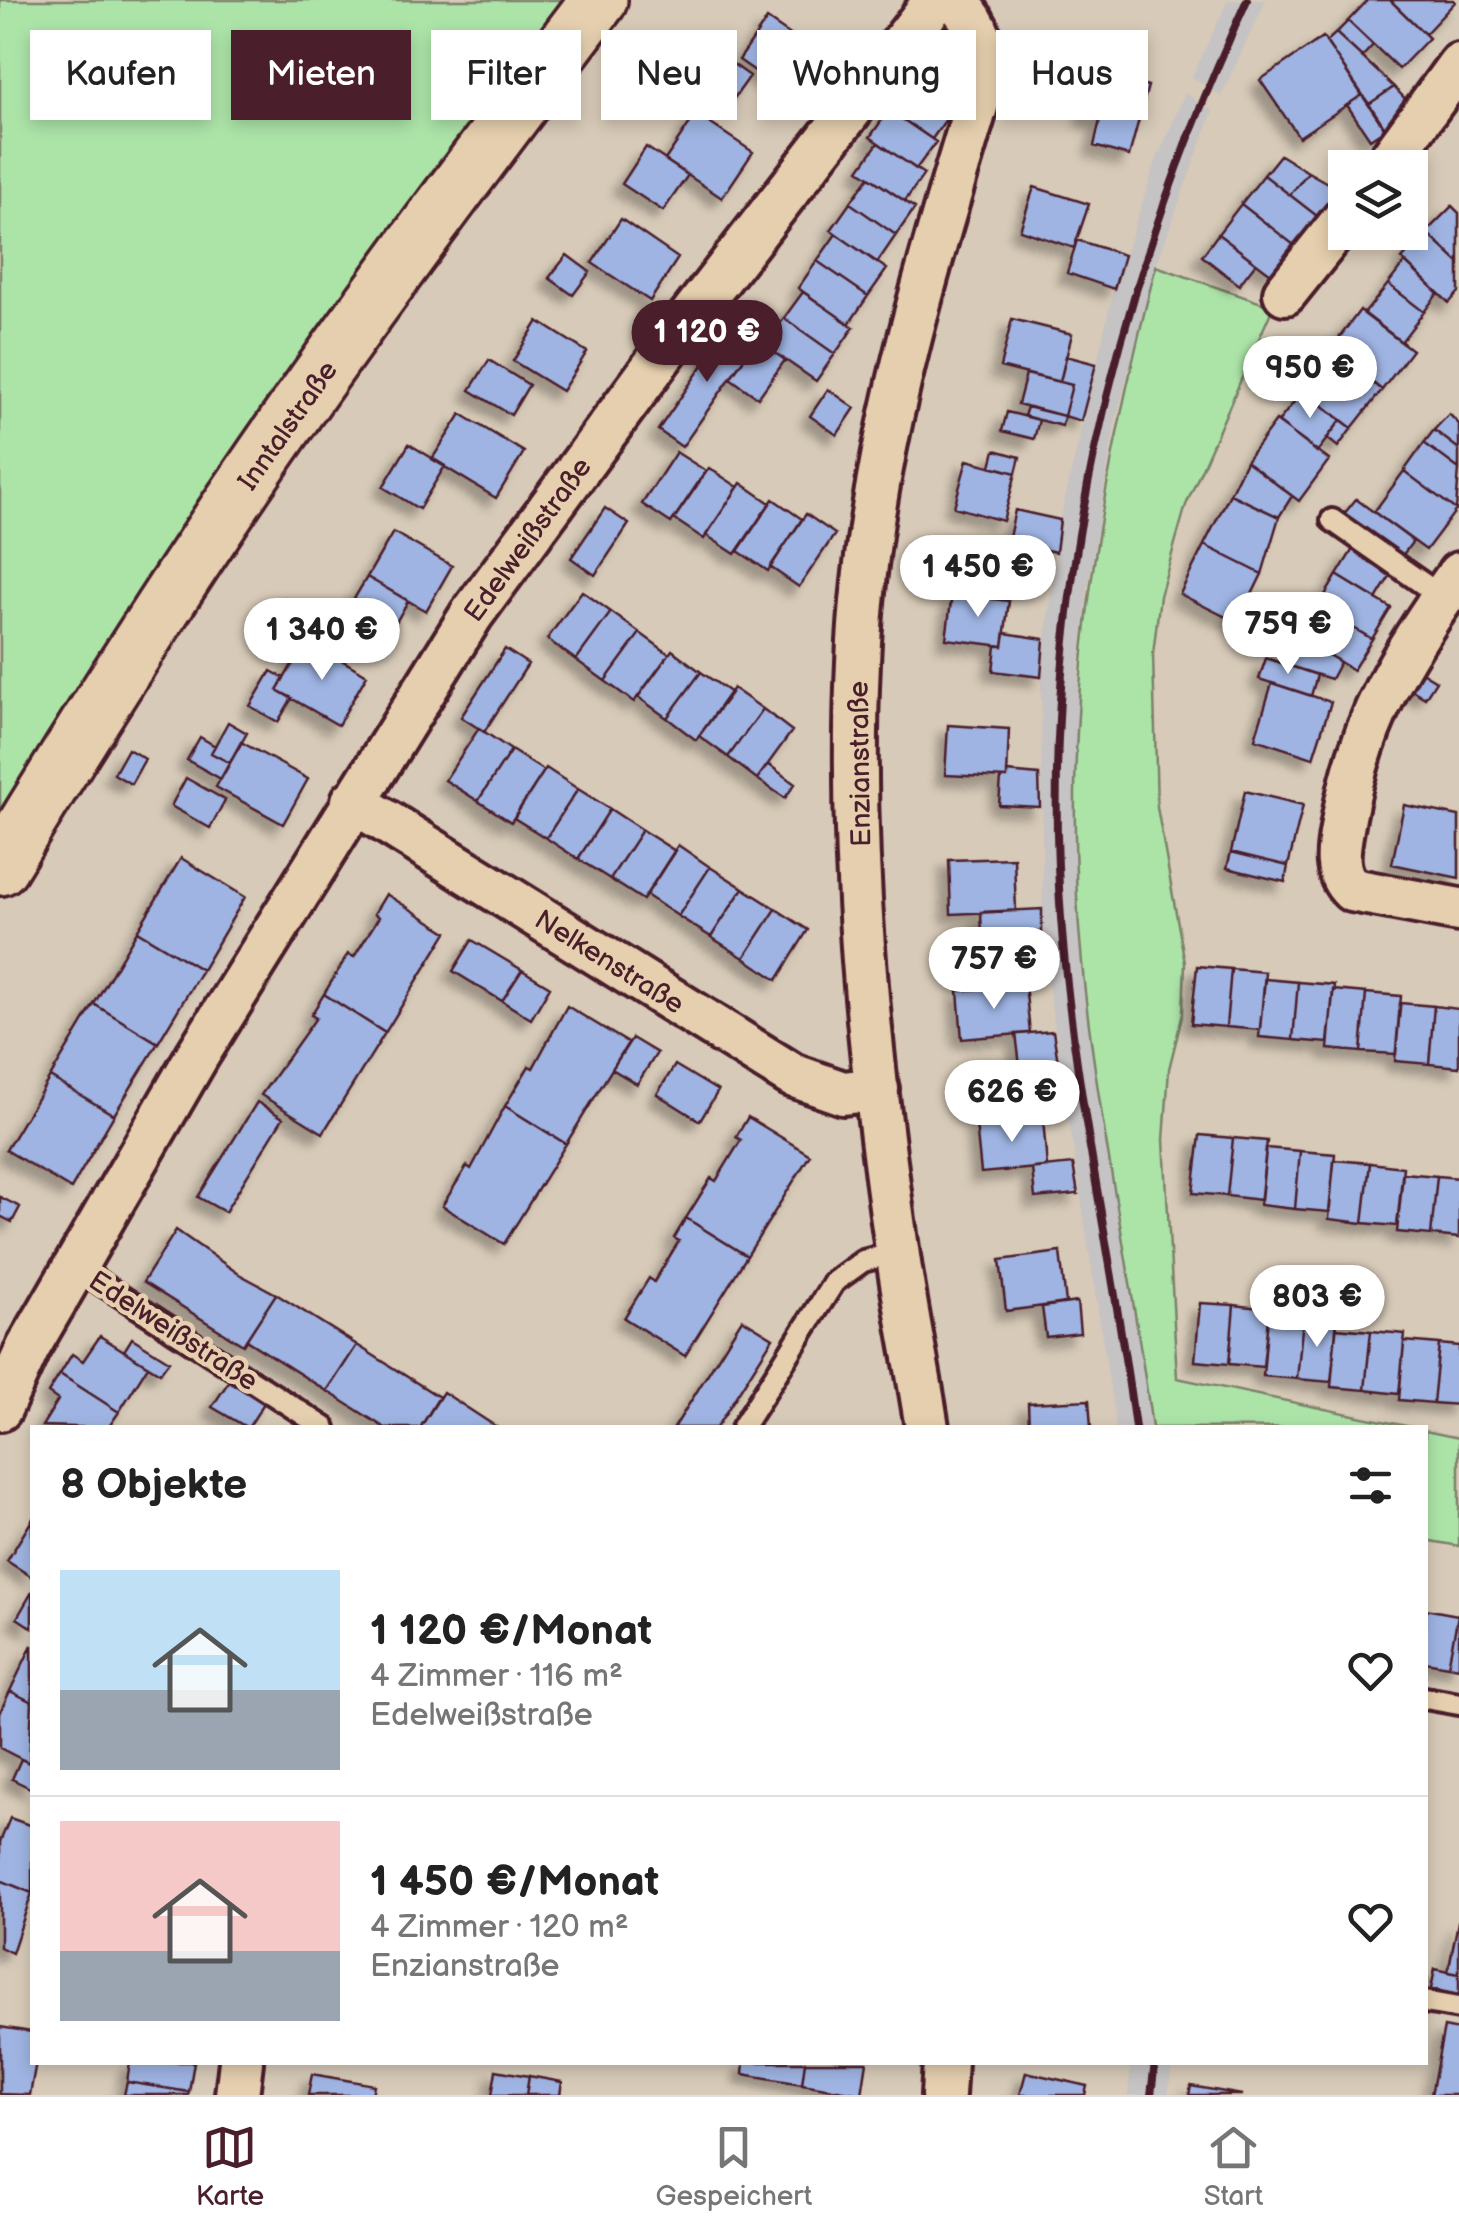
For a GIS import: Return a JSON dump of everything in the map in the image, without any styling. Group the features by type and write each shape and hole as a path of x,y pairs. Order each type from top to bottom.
{"main road":[{"name":"Inntalstraße","path":"0,867 92,717 282,431 392,275 599,0"}],"street":[{"name":"Edelweißstraße","path":"0,1409 74,1266 353,800 472,614 572,474 936,0"},
{"name":"Enzianstraße","path":"926,1425 897,1252 877,1089 859,821 858,660 866,567 904,367 984,80 985,53 978,28 955,0"},
{"path":"1397,150 1459,65"},
{"path":"1285,293 1328,239"},
{"path":"1451,586 1386,688 1361,741 1338,866 1343,881 1352,890 1459,910"},
{"name":"Nelkenstraße","path":"353,800 792,1075 842,1093 877,1089"},
{"path":"238,2095 241,2065"},
{"path":"943,2095 946,2065"}],"lane":[{"path":"1332,520 1451,586"},
{"path":"744,1425 834,1282 864,1261 897,1252"},
{"name":"Edelweißstraße","path":"74,1266 319,1425"},
{"path":"1428,1699 1459,1704"},
{"path":"1428,2003 1459,2008"}],"shaded area":[{"path":"1228,0 1266,0 1221,96 1192,77"},
{"path":"1185,93 1213,111 1156,265 1115,424 1087,593 1078,680 1082,961 1152,1425 1116,1425 1043,950 1041,677 1060,520 1114,289 1155,164"},
{"path":"1131,2065 1172,2065 1168,2095 1128,2095"}],"green space":[{"path":"0,0 577,0 556,30 431,30 431,120 494,120 0,830"},
{"path":"1156,266 1273,307 1186,505 1160,596 1153,654 1157,807 1185,963 1183,1013 1169,1069 1164,1140 1177,1378 1401,1425 1152,1425 1088,1021 1076,873 1075,784 1087,611 1135,353"},
{"path":"1428,1432 1459,1438 1459,1546 1428,1541"}],"building":[{"path":"1368,0 1390,0 1429,38 1399,69 1348,21"},
{"path":"1390,0 1453,0 1455,2 1425,34"},
{"path":"767,19 783,30 759,30"},
{"path":"1348,21 1373,45 1362,57 1336,33"},
{"path":"1336,33 1394,87 1369,104 1326,42"},
{"path":"757,34 757,73 739,60"},
{"path":"1323,37 1362,95 1299,137 1260,80"},
{"path":"737,67 750,76 737,94"},
{"path":"1394,87 1408,102 1388,132 1369,104"},
{"path":"1362,95 1385,129 1370,139 1347,105"},
{"path":"692,120 705,120 753,152 722,198 665,160"},
{"path":"882,120 904,120 936,142 916,169 870,137"},
{"path":"904,120 945,120 932,139"},
{"path":"1100,120 1139,120 1129,156 1094,146"},
{"path":"878,143 924,174 905,201 859,170"},
{"path":"646,147 688,175 663,211 622,184"},
{"path":"1280,155 1308,172 1290,195 1264,175"},
{"path":"1308,172 1328,183 1328,202 1317,216 1290,195"},
{"path":"1264,175 1317,216 1294,245 1241,204"},
{"path":"869,177 915,208 896,235 850,203"},
{"path":"1034,187 1089,204 1074,248 1020,230"},
{"path":"850,203 896,235 877,263 831,230"},
{"path":"1241,204 1294,245 1271,274 1218,234"},
{"path":"1452,206 1459,213 1459,263 1428,234"},
{"path":"621,219 678,258 650,301 592,263"},
{"path":"836,234 887,269 868,296 817,261"},
{"path":"1218,234 1256,263 1239,285 1202,256"},
{"path":"1428,234 1459,263 1459,292 1449,303 1402,259 1410,250 1428,250"},
{"path":"1077,240 1124,255 1114,289 1067,273"},
{"path":"567,255 590,272 573,295 549,278"},
{"path":"817,261 868,296 849,324 798,288"},
{"path":"1405,262 1438,293 1424,312 1388,284"},
{"path":"1388,284 1424,312 1401,342 1364,314"},
{"path":"803,292 854,327 835,354 784,318"},
{"path":"1360,310 1412,350 1382,390 1330,350"},
{"path":"784,318 835,354 816,381 765,346"},
{"path":"1012,319 1072,334 1060,382 1000,367"},
{"path":"538,321 587,352 562,391 513,361"},
{"path":"732,323 757,340 682,447 658,430"},
{"path":"757,340 785,360 758,398 730,378"},
{"path":"1330,350 1382,390 1352,428 1300,388"},
{"path":"1066,356 1096,364 1081,421 1064,416 1072,385 1060,382"},
{"path":"489,360 529,385 511,415 470,390"},
{"path":"1026,374 1072,385 1064,416 1018,404"},
{"path":"828,389 855,408 837,435 810,416"},
{"path":"1303,391 1341,420 1317,452 1278,422"},
{"path":"1027,407 1064,416 1062,426 1024,416"},
{"path":"1007,412 1039,420 1034,439 1002,431"},
{"path":"461,414 524,452 496,498 432,459"},
{"path":"1449,414 1459,424 1459,449 1434,430"},
{"path":"1341,420 1352,428 1338,447 1327,438"},
{"path":"1276,421 1329,460 1299,501 1246,461"},
{"path":"1434,430 1459,449 1459,469 1424,443"},
{"path":"1424,443 1459,469 1456,510 1404,471"},
{"path":"409,444 445,466 419,509 383,487"},
{"path":"995,450 1020,457 1016,473 991,466"},
{"path":"676,452 706,471 671,523 642,504"},
{"path":"967,460 1016,473 1003,521 954,507"},
{"path":"1246,461 1292,496 1279,517 1230,494"},
{"path":"709,468 738,487 704,539 674,519"},
{"path":"1404,471 1456,510 1426,550 1374,512"},
{"path":"741,483 770,503 735,554 706,535"},
{"path":"1230,494 1279,517 1262,574 1204,545"},
{"path":"773,499 802,519 768,571 738,551"},
{"path":"1356,499 1413,541 1402,556 1344,514"},
{"path":"605,508 629,524 595,575 571,558"},
{"path":"1015,510 1060,520 1056,552 1008,542"},
{"path":"806,514 835,534 799,587 770,567"},
{"path":"393,532 452,566 426,611 367,577"},
{"path":"1204,545 1262,574 1238,623 1180,594"},
{"path":"1353,549 1392,573 1376,599 1337,575"},
{"path":"1337,575 1391,608 1372,639 1318,607"},
{"path":"367,577 408,601 387,638 345,614"},
{"path":"582,591 611,612 576,660 547,639"},
{"path":"952,594 1009,601 1003,646 946,639"},
{"path":"284,598 293,611 274,625 264,612"},
{"path":"1318,607 1372,639 1353,670 1299,637"},
{"path":"611,612 640,633 605,681 576,660"},
{"path":"640,633 669,654 634,702 605,681"},
{"path":"1005,633 1044,639 1041,677 993,671 996,646 1003,646"},
{"path":"1299,637 1340,662 1331,679 1283,664"},
{"path":"307,640 367,675 338,725 277,690"},
{"path":"505,649 528,664 484,732 461,717"},
{"path":"672,650 701,672 667,718 638,697"},
{"path":"1266,658 1317,675 1311,696 1259,679"},
{"path":"271,671 284,678 277,690 292,698 278,722 250,706"},
{"path":"1420,671 1436,681 1425,698 1409,688"},
{"path":"701,672 731,693 696,740 667,718"},
{"path":"1272,683 1331,702 1313,758 1255,739"},
{"path":"733,688 763,709 728,757 699,736"},
{"path":"763,709 792,731 757,779 728,757"},
{"path":"228,722 247,733 230,763 211,753"},
{"path":"948,725 1009,729 1007,778 945,775"},
{"path":"479,728 511,750 478,801 445,780"},
{"path":"200,737 215,746 211,753 230,763 221,779 187,760"},
{"path":"241,742 308,779 283,824 216,787"},
{"path":"128,749 145,759 131,784 114,774"},
{"path":"511,750 544,771 511,822 478,801"},
{"path":"768,764 795,784 785,798 757,779"},
{"path":"546,768 578,789 546,838 514,818"},
{"path":"1007,772 1039,775 1040,807 999,805 1001,778 1007,778"},
{"path":"186,778 225,800 210,828 171,806"},
{"path":"578,789 610,809 578,859 546,838"},
{"path":"1245,791 1303,805 1288,866 1231,852"},
{"path":"1404,805 1459,816 1459,878 1392,864"},
{"path":"610,809 642,830 610,879 578,859"},
{"path":"642,830 675,851 643,900 610,879"},
{"path":"678,845 710,867 678,916 646,895"},
{"path":"1231,852 1288,866 1285,882 1227,868"},
{"path":"181,858 245,897 202,970 137,931"},
{"path":"1014,858 1016,911 951,914 949,860"},
{"path":"710,867 743,888 711,937 678,916"},
{"path":"743,888 776,909 744,958 711,937"},
{"path":"386,894 447,932 385,1033 324,994 348,954 354,957 379,917 374,914"},
{"path":"776,909 808,930 777,980 744,958"},
{"path":"1042,909 1042,932 982,935 981,912"},
{"path":"137,931 202,970 158,1043 94,1004"},
{"path":"1042,932 1043,950 982,952 982,935"},
{"path":"472,940 522,970 502,1001 453,971"},
{"path":"1197,966 1231,969 1226,1027 1191,1024"},
{"path":"1231,969 1265,972 1260,1030 1226,1027"},
{"path":"522,970 550,987 531,1019 502,1001"},
{"path":"1265,979 1298,982 1293,1040 1259,1037"},
{"path":"1298,982 1334,985 1328,1043 1293,1040"},
{"path":"1025,984 1030,1033 962,1039 958,991"},
{"path":"1333,990 1366,993 1361,1052 1328,1049"},
{"path":"1366,993 1401,996 1396,1054 1361,1052"},
{"path":"324,994 385,1033 323,1133 261,1095 316,1018 311,1015"},
{"path":"1400,1003 1434,1006 1429,1064 1395,1061"},
{"path":"94,1004 158,1043 114,1115 50,1077"},
{"path":"567,1006 628,1043 566,1144 505,1106 529,1066 533,1068"},
{"path":"1434,1006 1459,1009 1459,1067 1429,1064"},
{"path":"1053,1031 1058,1062 1020,1066 1016,1034"},
{"path":"632,1038 657,1053 637,1084 612,1069"},
{"path":"675,1065 718,1091 700,1121 657,1094"},
{"path":"50,1077 114,1115 71,1189 6,1150"},
{"path":"257,1102 283,1118 225,1212 198,1197"},
{"path":"505,1106 566,1144 504,1244 442,1206 467,1166 471,1169"},
{"path":"748,1117 810,1155 747,1256 686,1218 711,1178 716,1181 741,1140 736,1137"},
{"path":"1043,1118 1047,1167 981,1173 976,1124"},
{"path":"1200,1135 1233,1138 1227,1196 1193,1193"},
{"path":"1233,1138 1267,1141 1261,1200 1227,1196"},
{"path":"1266,1148 1300,1151 1295,1209 1260,1205"},
{"path":"1300,1151 1335,1154 1329,1212 1295,1209"},
{"path":"1334,1160 1370,1163 1363,1223 1329,1219"},
{"path":"1370,1163 1403,1167 1397,1226 1363,1223"},
{"path":"1073,1164 1078,1194 1035,1198 1032,1168"},
{"path":"1403,1173 1437,1176 1431,1235 1397,1232"},
{"path":"1437,1176 1459,1178 1459,1238 1431,1235"},
{"path":"0,1197 20,1207 12,1222 0,1216"},
{"path":"686,1218 747,1256 685,1356 624,1318 649,1278 654,1282 679,1241 674,1238"},
{"path":"176,1230 239,1274 276,1294 243,1345 143,1282"},
{"path":"1060,1252 1066,1303 1006,1311 1000,1260"},
{"path":"276,1294 357,1345 327,1391 246,1340"},
{"path":"1077,1302 1080,1333 1046,1337 1042,1307"},
{"path":"1200,1303 1234,1305 1229,1364 1195,1361"},
{"path":"1234,1305 1269,1309 1263,1367 1229,1364"},
{"path":"1268,1316 1303,1319 1297,1379 1263,1376"},
{"path":"742,1319 773,1338 718,1425 676,1425"},
{"path":"1303,1319 1337,1322 1331,1382 1297,1379"},
{"path":"1336,1328 1371,1331 1365,1390 1331,1387"},
{"path":"1371,1331 1405,1334 1399,1394 1365,1390"},
{"path":"100,1336 148,1366 119,1412 60,1374 72,1354 83,1361"},
{"path":"132,1338 169,1361 160,1373 124,1351"},
{"path":"1404,1341 1439,1344 1433,1403 1399,1400"},
{"path":"1439,1344 1459,1346 1459,1405 1433,1403"},
{"path":"357,1345 439,1397 422,1425 380,1425 327,1391"},
{"path":"60,1374 119,1412 110,1425 43,1425 58,1400 48,1393"},
{"path":"231,1378 266,1400 250,1425 243,1425 212,1407"},
{"path":"443,1392 493,1425 422,1425"},
{"path":"1089,1400 1091,1425 1029,1425 1028,1403"},
{"path":"30,1523 30,1576 7,1561"},
{"path":"30,1595 30,1627 17,1618"},
{"path":"1428,1610 1458,1615 1448,1666 1428,1663"},
{"path":"1459,1616 1459,1668 1448,1666"},
{"path":"30,1649 30,1701 10,1691"},
{"path":"10,1691 30,1701 29,1763 0,1748 0,1712"},
{"path":"21,1759 30,1763 30,1788 12,1779"},
{"path":"10,1818 30,1825 30,1892 0,1880 0,1842"},
{"path":"0,1880 30,1892 30,1899 12,1953 0,1947"},
{"path":"1459,1923 1459,1974 1448,1972"},
{"path":"1435,1969 1459,1974 1459,1995 1431,1989"},
{"path":"0,2027 30,2032 30,2065 35,2065 30,2095 0,2094"},
{"path":"1444,2027 1459,2030 1459,2095 1431,2095"},
{"path":"130,2065 194,2065 189,2092 127,2082"},
{"path":"744,2065 805,2065 802,2084 743,2074"},
{"path":"805,2065 867,2065 862,2094 802,2084"},
{"path":"496,2070 529,2076 526,2095 492,2095"},
{"path":"1026,2072 1087,2086 1085,2095 1020,2095"},
{"path":"312,2074 374,2085 372,2095 308,2095"},
{"path":"529,2076 562,2082 560,2095 526,2095"},
{"path":"127,2082 189,2092 124,2095"},
{"path":"1191,2086 1242,2095 1189,2095"}],"railway":[{"path":"1135,1425 1067,982 1057,799 1061,681 1074,564 1096,447 1124,333 1159,220 1200,109 1247,0"},
{"path":"1151,2095 1155,2065"}]}
